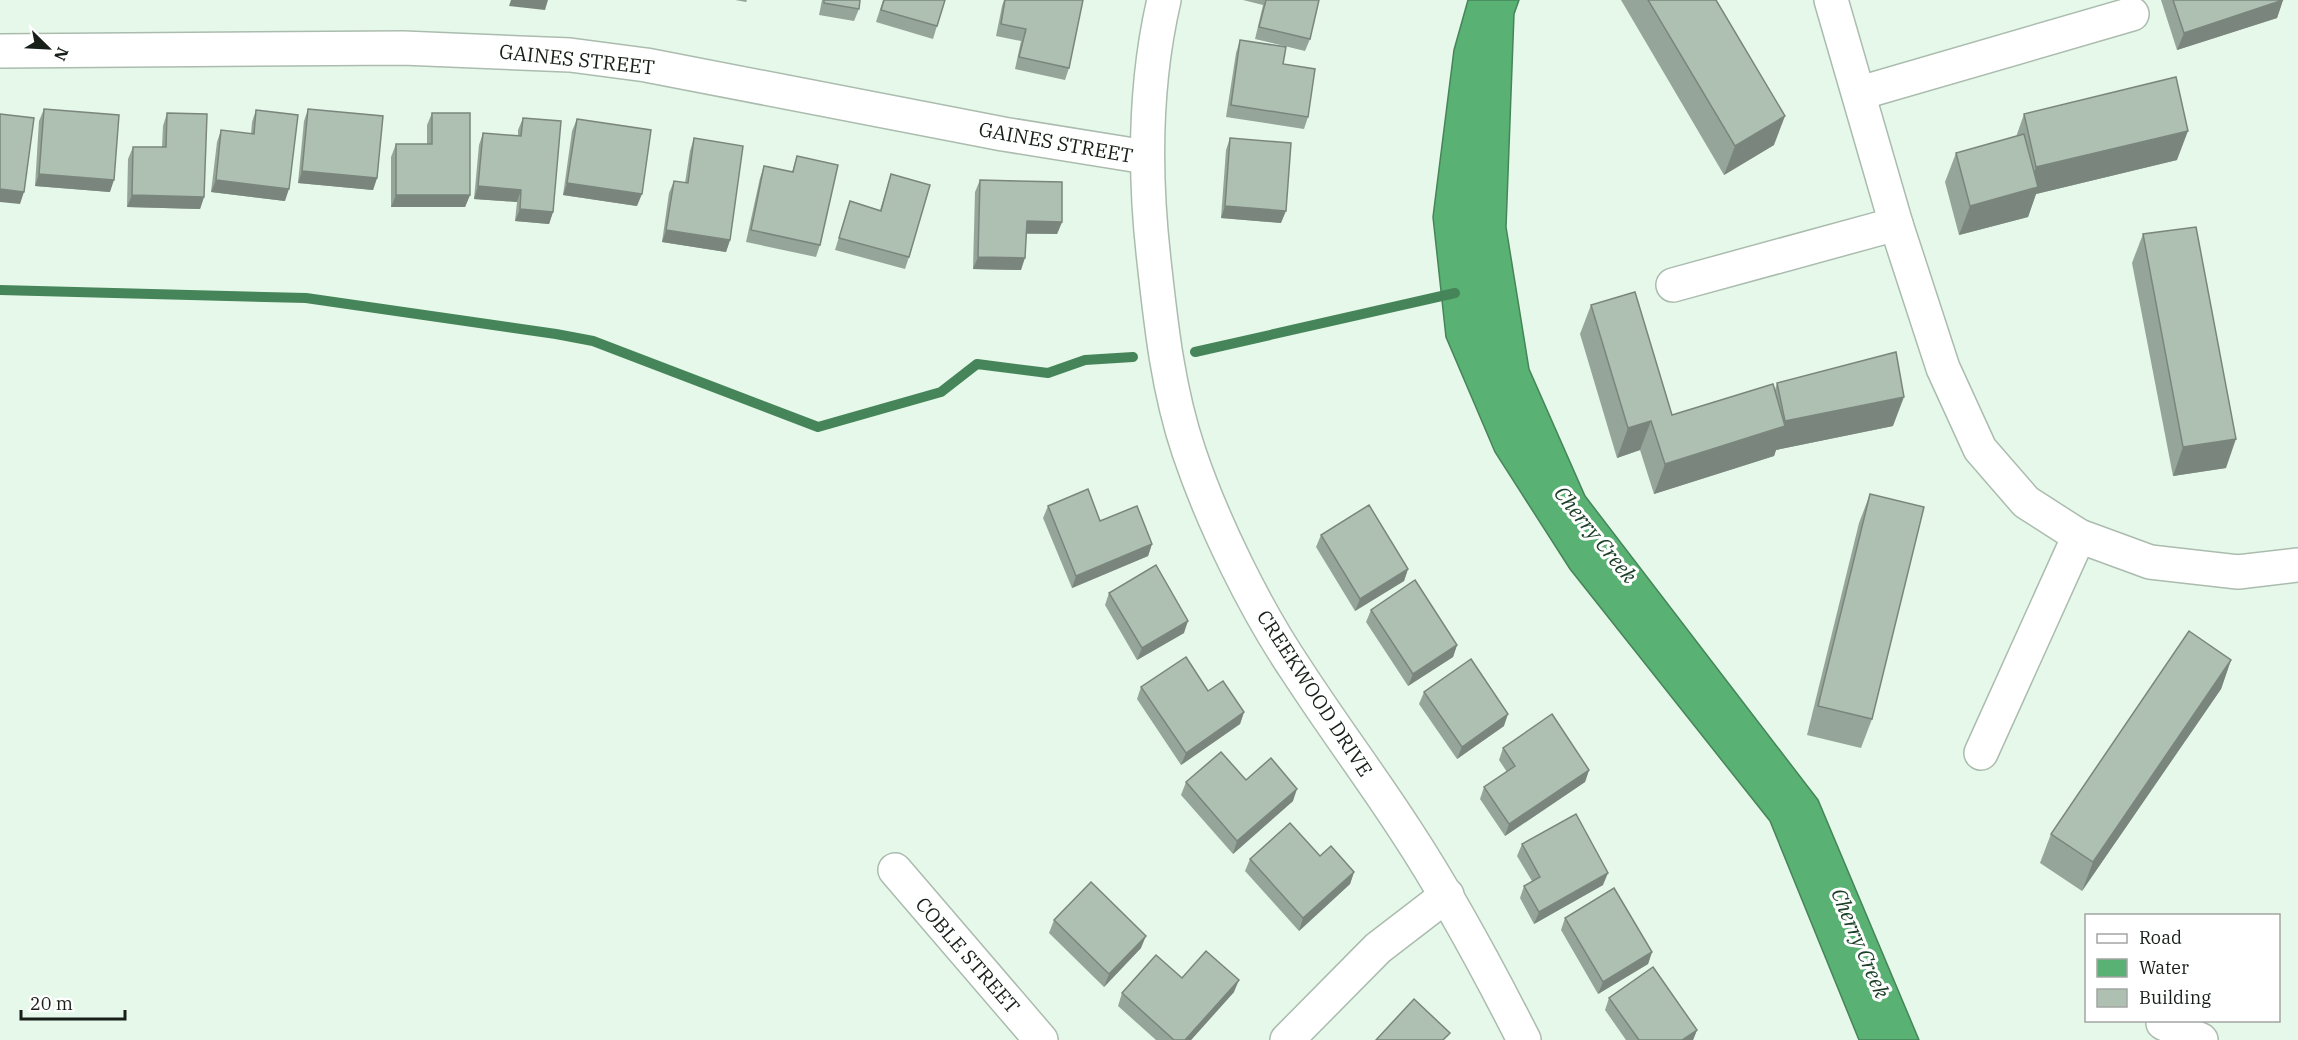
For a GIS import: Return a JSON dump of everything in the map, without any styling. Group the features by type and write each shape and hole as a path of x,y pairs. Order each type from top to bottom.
{"street":[{"name":"CREEKWOOD DRIVE","path":"1164,0 1149,100 1146,157 1160,318 1174,395 1189,452 1231,552 1278,641 1447,895 1524,1040"},
{"path":"1831,0 1860,93 1896,224 1943,368 1980,449 2026,502 2079,537 2150,562 2238,572 2298,566"},
{"path":"1860,93 2132,14"},
{"name":"GAINES STREET","path":"0,51 403,48 570,55 646,65 1003,134 1146,157"},
{"path":"1673,285 1896,224"},
{"path":"1981,753 2079,537"},
{"name":"COBLE STREET","path":"894,870 1041,1040"},
{"path":"1287,1040 1378,948 1447,895"},
{"path":"2163,1023 2201,1040"}],"water":[{"name":"Cherry Creek","path":"1468,0 1519,0 1514,14 1506,227 1529,369 1585,496 1818,800 1919,1040 1859,1040 1770,821 1570,569 1495,452 1446,337 1433,217 1454,50"}],"building":[{"path":"824,0 860,0 859,9 824,3"},
{"path":"884,0 945,0 937,26 881,10"},
{"path":"1005,0 1083,0 1069,68 1019,57 1026,29 1001,24"},
{"path":"1266,0 1319,0 1310,39 1259,27"},
{"path":"1648,0 1716,0 1785,116 1735,146"},
{"path":"2173,0 2283,0 2184,33"},
{"path":"1240,40 1286,47 1283,64 1315,69 1308,117 1231,105"},
{"path":"2176,77 2188,131 2036,167 2024,114"},
{"path":"44,109 119,115 114,180 39,174"},
{"path":"308,109 383,116 377,178 302,171"},
{"path":"256,110 298,115 289,189 216,180 221,130 254,134"},
{"path":"167,113 207,114 204,197 132,195 133,147 166,147"},
{"path":"432,113 470,113 470,195 396,195 396,144 432,144"},
{"path":"0,114 34,118 24,192 0,189"},
{"path":"523,118 561,121 553,212 520,209 521,190 478,186 483,133 521,136"},
{"path":"577,119 651,130 642,194 567,183"},
{"path":"2024,134 2038,187 1970,206 1956,153"},
{"path":"694,138 743,146 730,240 666,230 674,181 688,183"},
{"path":"1230,138 1291,143 1286,211 1225,206"},
{"path":"797,156 838,165 820,245 751,230 764,166 793,172"},
{"path":"891,174 930,185 909,257 839,238 850,201 881,211"},
{"path":"980,180 1062,182 1062,222 1027,221 1025,258 978,257"},
{"path":"2196,227 2236,439 2183,447 2143,234"},
{"path":"1635,292 1672,415 1773,384 1785,426 1665,464 1651,421 1628,428 1591,305"},
{"path":"1896,352 1904,397 1785,421 1777,383"},
{"path":"1088,489 1100,521 1137,506 1152,544 1076,576 1048,506"},
{"path":"1870,494 1924,507 1872,719 1818,706"},
{"path":"1369,505 1408,569 1360,599 1321,535"},
{"path":"1156,565 1188,621 1142,648 1109,593"},
{"path":"1415,580 1457,645 1413,674 1371,610"},
{"path":"2189,631 2231,660 2093,862 2051,834"},
{"path":"1186,657 1208,691 1223,681 1244,712 1186,753 1141,687"},
{"path":"1471,659 1508,714 1462,747 1424,692"},
{"path":"1552,714 1589,770 1509,824 1484,787 1515,766 1503,748"},
{"path":"1221,752 1246,780 1271,758 1297,789 1237,841 1186,782"},
{"path":"1576,814 1608,873 1539,912 1524,886 1540,877 1522,844"},
{"path":"1290,823 1320,856 1331,846 1354,872 1303,918 1250,859"},
{"path":"1091,882 1146,936 1109,974 1054,920"},
{"path":"1614,888 1652,952 1603,982 1565,918"},
{"path":"1206,951 1239,980 1185,1040 1174,1040 1122,993 1156,955 1182,978"},
{"path":"1653,967 1697,1030 1682,1040 1639,1040 1609,998"},
{"path":"1414,999 1450,1033 1443,1040 1376,1040"}],"waterway":[{"path":"0,290 306,298 556,334 593,341 818,427 941,392 977,364 1048,373 1085,360 1133,357"},
{"path":"1195,352 1455,293"}]}
